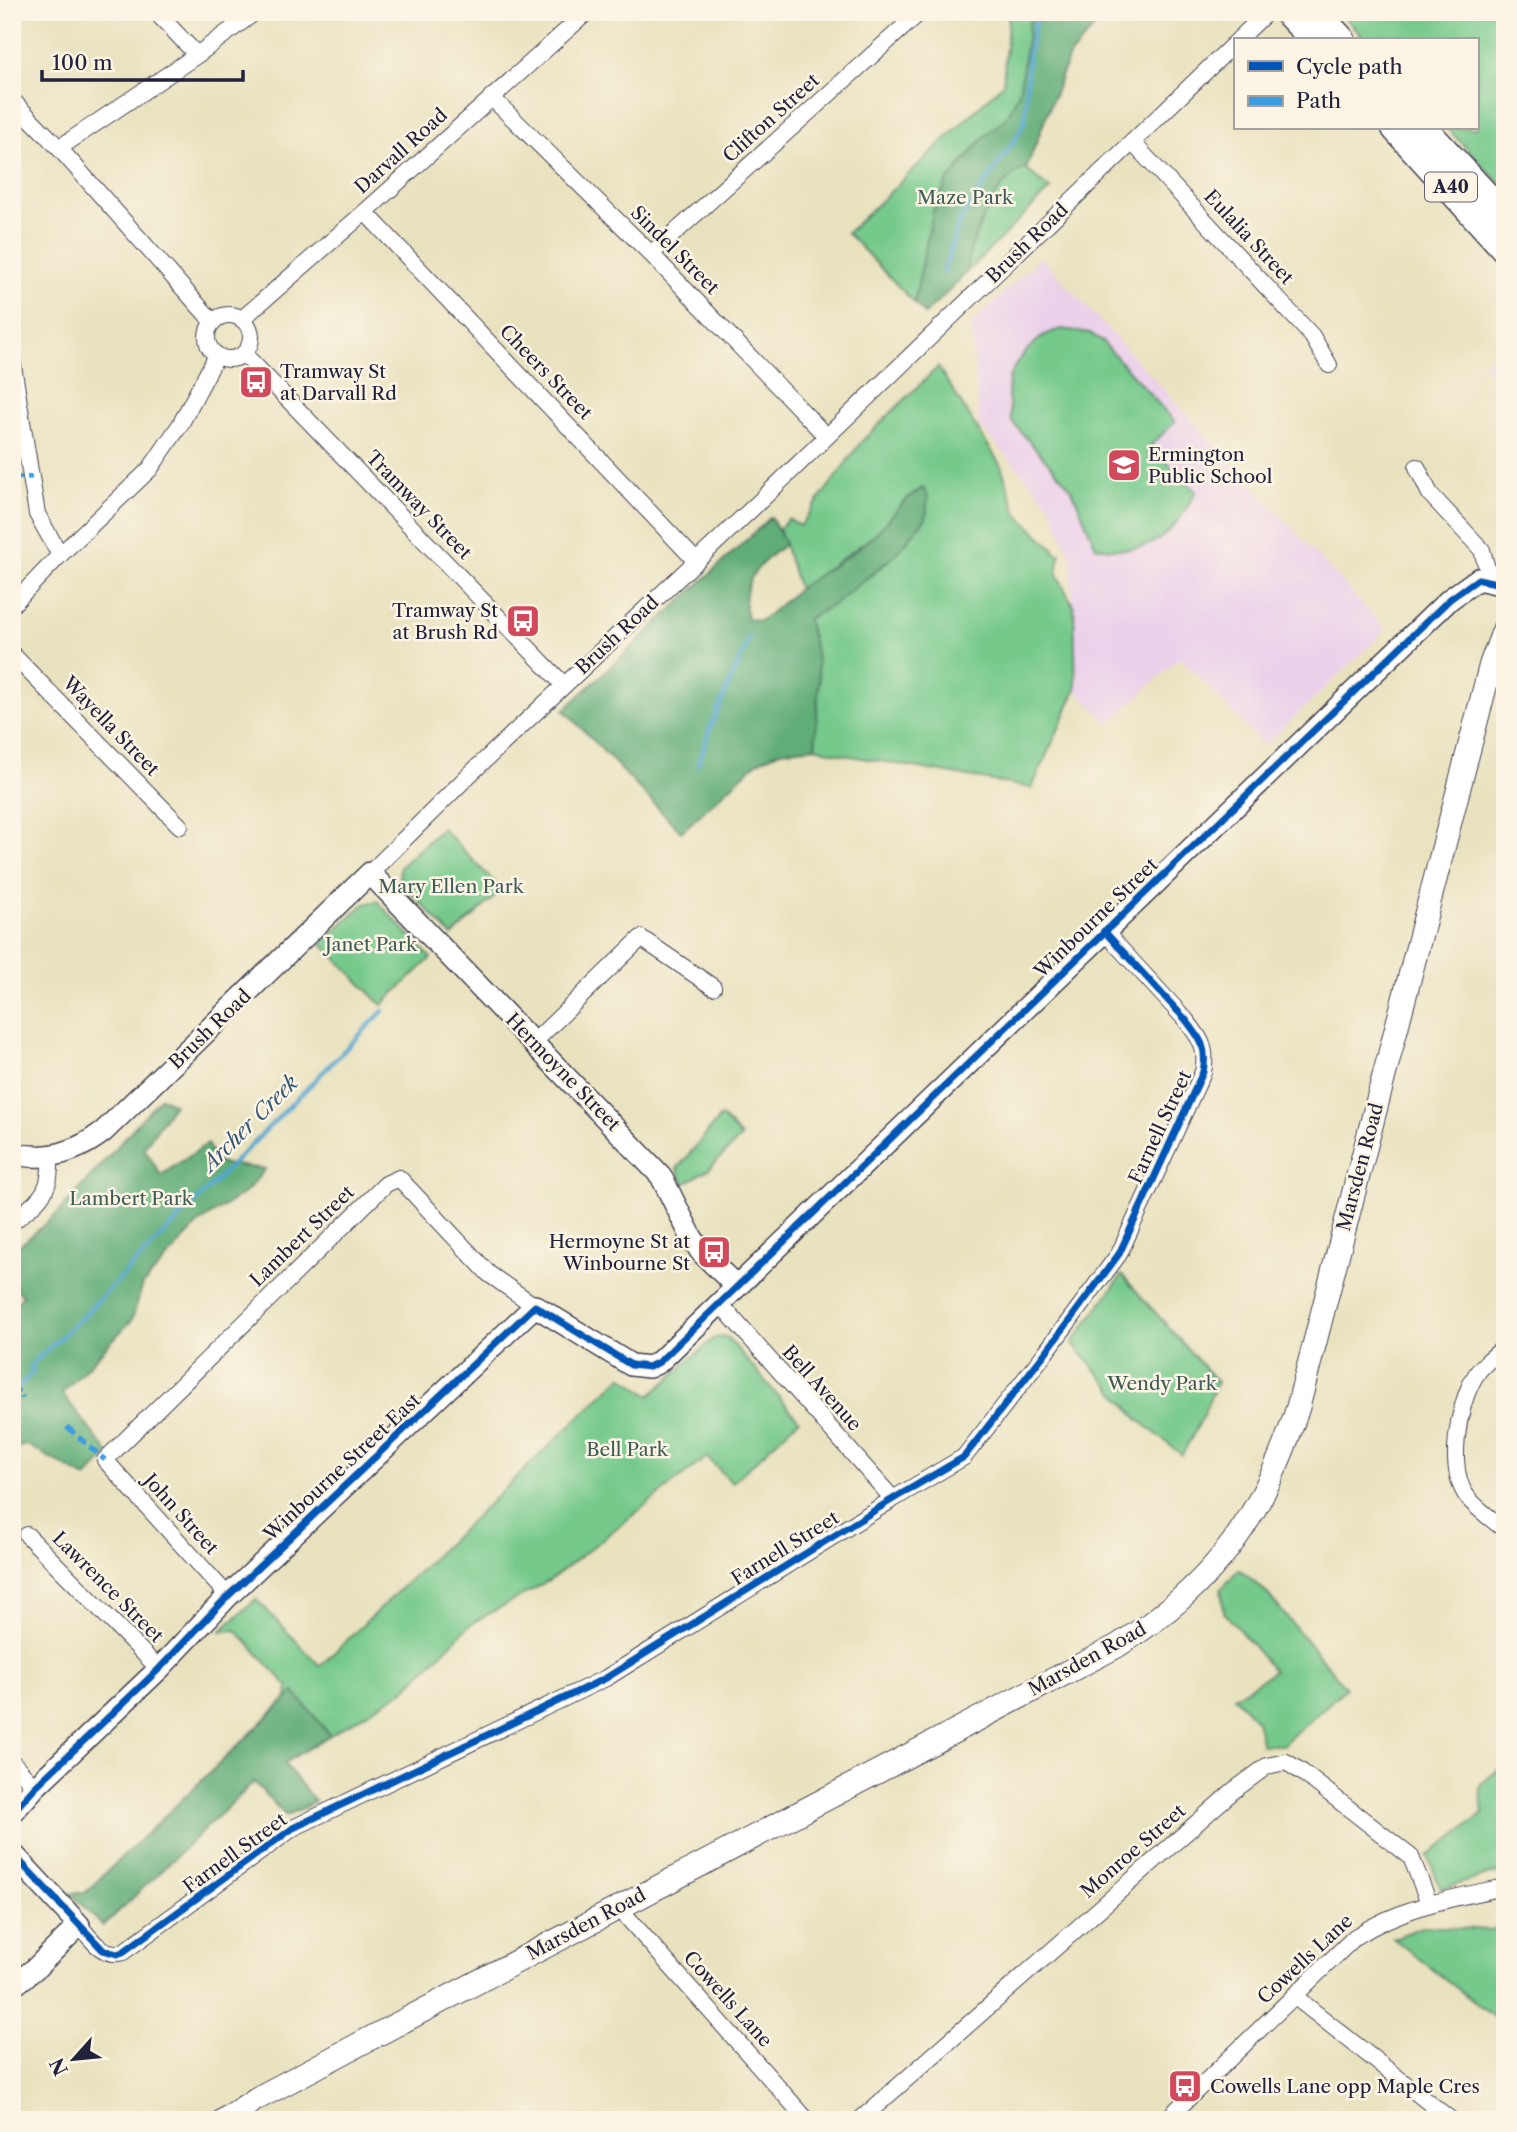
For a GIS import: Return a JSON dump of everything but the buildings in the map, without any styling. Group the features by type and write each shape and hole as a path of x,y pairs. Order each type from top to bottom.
{"highway":[{"path":"1289,12 1313,38"},
{"path":"1315,12 1339,38"},
{"name":"A40","path":"1398,130 1505,248"},
{"name":"A40","path":"1425,130 1505,217"}],"main road":[{"name":"Marsden Road","path":"224,2120 257,2099 618,1907 1117,1646 1158,1619 1209,1573 1235,1539 1272,1478 1285,1449 1491,664 1505,627"}],"street":[{"path":"156,12 197,55"},
{"path":"59,148 197,55 255,12"},
{"name":"Darvall Road","path":"242,319 587,12"},
{"name":"Brush Road","path":"1239,38 1267,12"},
{"name":"Clifton Street","path":"651,254 919,13"},
{"name":"Brush Road","path":"50,1157 78,1148 104,1131 564,685 1234,43"},
{"name":"Sindel Street","path":"491,97 651,254 826,436"},
{"path":"12,100 59,148 213,322"},
{"name":"Eulalia Street","path":"1132,142 1312,336 1329,365"},
{"name":"Cheers Street","path":"365,212 696,561"},
{"path":"232,315 247,324 251,335 244,354 231,359 211,350 207,337 213,322 232,315"},
{"name":"Tramway Street","path":"244,354 564,685"},
{"path":"12,605 150,469 180,425 217,355"},
{"path":"12,360 37,514 60,555"},
{"path":"1418,467 1430,494 1482,550 1497,582"},
{"name":"Winbourne Street","path":"721,1305 736,1286 838,1191 1450,598 1478,579 1497,582"},
{"name":"Wayella Street","path":"12,654 180,826"},
{"name":"Hermoyne Street","path":"370,873 661,1176 701,1252 736,1286"},
{"name":"Farnell Street","path":"79,1925 103,1950 117,1954 123,1952 293,1828 606,1678 968,1453 1119,1254 1203,1072 1205,1049 1197,1034 1104,932"},
{"path":"534,1042 641,937 713,987"},
{"path":"12,1153 27,1157 50,1157 50,1182 46,1191 12,1223"},
{"name":"Lambert Street","path":"105,1460 386,1184 399,1178 489,1274 535,1306"},
{"path":"535,1306 631,1365 649,1367 659,1362 721,1305"},
{"name":"Bell Avenue","path":"721,1305 893,1499"},
{"name":"Winbourne Street East","path":"12,1813 35,1787 159,1669 228,1596 535,1306"},
{"path":"1505,1347 1479,1370 1472,1381 1455,1446 1458,1478 1467,1497 1505,1530"},
{"name":"John Street","path":"105,1460 228,1596"},
{"name":"Lawrence Street","path":"27,1535 159,1669"},
{"path":"12,1762 35,1787"},
{"name":"Monroe Street","path":"860,2120 1222,1800 1267,1766 1286,1762 1302,1772 1411,1857 1429,1903"},
{"path":"12,1853 79,1925 37,1967 12,1987"},
{"name":"Cowells Lane","path":"1166,2120 1355,1937 1384,1920 1429,1903 1505,1887"},
{"name":"Cowells Lane","path":"618,1907 807,2120"},
{"path":"1294,1996 1451,2120"}],"shaded area":[{"name":"Ermington Public School","path":"1041,257 1386,630 1264,746 1180,657 1109,724 1076,690 1071,557 1050,505 979,425 971,324"},
{"path":"1505,344 1505,389 1482,365"}],"green space":[{"name":"Maze Park","path":"1009,12 1108,12 1069,56 1026,169 1050,189 925,314 847,233 1003,84"},
{"path":"1031,12 1108,12 1069,56 1026,169 1008,180 985,214 970,251 966,272 925,314 914,303 933,211 947,182 984,137 1008,116 1019,92"},
{"path":"1340,12 1505,12 1505,189 1449,130 1478,130 1478,38 1364,38"},
{"path":"1061,329 1090,333 1102,341 1175,422 1151,445 1196,492 1167,533 1145,546 1131,549 1096,547 1071,488 1012,422 1008,396 1009,378 1017,362 1046,334"},
{"path":"938,367 1001,466 1017,514 1055,553 1060,554 1057,574 1074,607 1076,690 1032,788 840,754 815,747 818,700 816,653 807,619 866,580 907,541 914,527 914,493 876,534 799,589 779,529 788,519 800,526 862,441"},
{"path":"923,488 928,496 926,518 897,553 836,603 807,619 819,677 815,747 780,751 757,762 681,832 564,710 771,517 785,544 759,567 748,584 745,605 747,618 759,621 801,587 859,548 909,497"},
{"name":"Mary Ellen Park","path":"442,828 502,890 452,936 399,880 400,867"},
{"name":"Janet Park","path":"377,901 431,958 382,1005 321,943 364,904"},
{"name":"Lambert Park","path":"161,1097 174,1104 144,1148 161,1175 207,1144 218,1163 265,1169 247,1191 199,1223 143,1284 132,1320 62,1393 109,1454 86,1478 27,1445 12,1449 12,1307 23,1296 12,1284 12,1252 59,1212"},
{"path":"721,1116 741,1137 710,1168 684,1184 677,1169"},
{"name":"Wendy Park","path":"1122,1275 1217,1382 1182,1455 1138,1419 1072,1343"},
{"name":"Bell Park","path":"727,1337 799,1420 732,1483 707,1457 549,1581 472,1623 403,1691 284,1763 315,1802 286,1816 254,1782 103,1926 70,1893 85,1893 287,1698 288,1686 236,1630 221,1631 256,1599 320,1666 622,1376 650,1396 714,1338"},
{"path":"1239,1569 1265,1591 1346,1688 1282,1745 1262,1745 1256,1720 1234,1697 1274,1671 1224,1612 1221,1589"},
{"path":"294,1692 330,1735 284,1763 315,1802 286,1816 254,1782 103,1926 70,1893 85,1893"},
{"path":"1505,1764 1505,1870 1441,1889 1428,1856 1483,1814 1480,1785"},
{"path":"1425,1926 1490,1930 1505,1927 1505,2026 1393,1938"}],"waterway":[{"name":"Archer Creek","path":"943,273 960,220 1025,121 1028,55 1037,12"},
{"name":"Archer Creek","path":"698,764 712,723 750,637"},
{"name":"Archer Creek","path":"12,1394 34,1371 30,1366 82,1317 383,1011"}],"marked path":[{"path":"12,478 32,477"},
{"path":"12,1385 23,1398"},
{"path":"67,1427 105,1460"}],"cycle path":[{"path":"12,1813 35,1787 159,1669 228,1596 535,1306 631,1365 649,1367 659,1362 1450,599 1478,579 1505,585"},
{"path":"12,1853 103,1950 117,1954 123,1952 293,1828 606,1678 964,1457 1119,1254 1203,1072 1202,1043 1195,1032 1104,931"}],"place":[{"name":"Tramway St at Darvall Rd","path":"256,382"},
{"name":"Ermington Public School","path":"1124,465"},
{"name":"Tramway St at Brush Rd","path":"523,621"},
{"name":"Hermoyne St at Winbourne St","path":"714,1252"},
{"name":"Cowells Lane opp Maple Cres","path":"1185,2086"}]}
